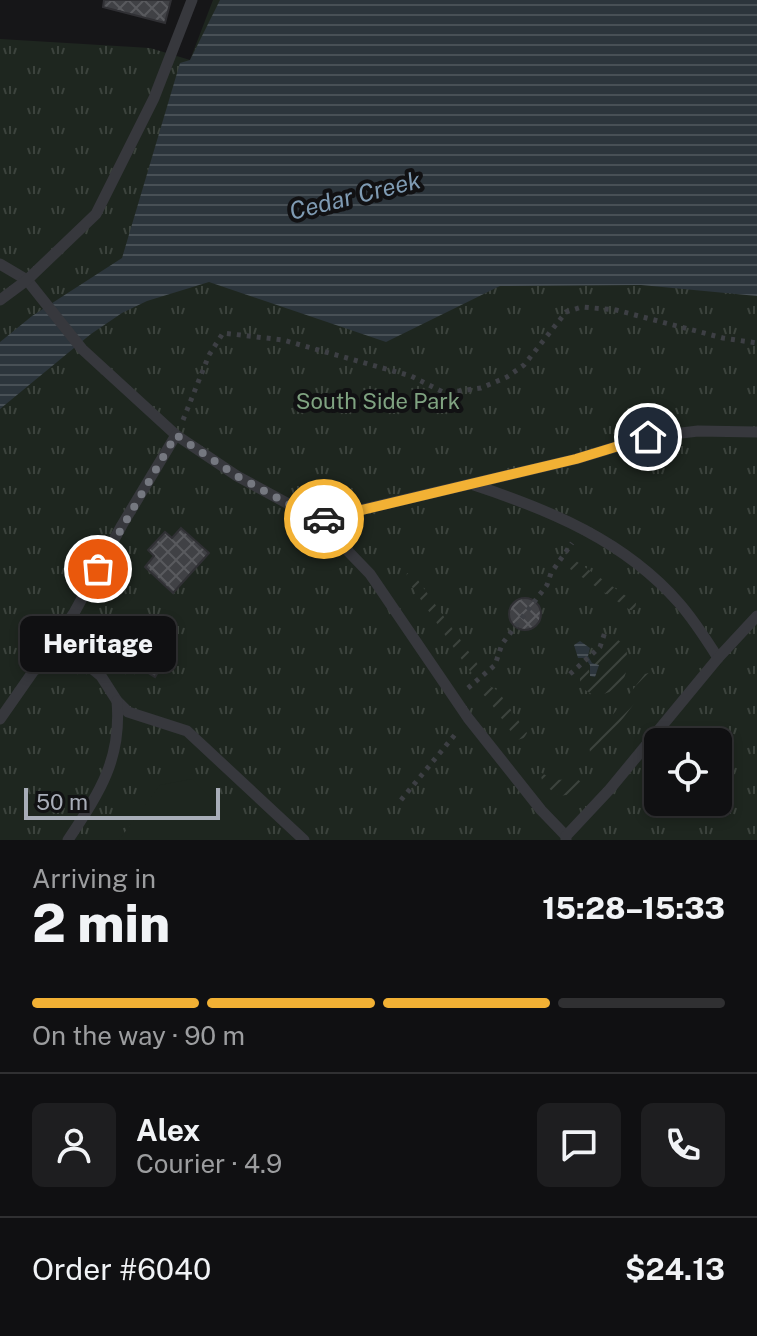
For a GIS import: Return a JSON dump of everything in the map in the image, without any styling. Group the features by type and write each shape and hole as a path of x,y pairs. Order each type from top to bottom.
{"lane":[{"path":"0,300 27,280 96,214 154,98 192,0"},
{"path":"0,264 27,280 82,349 176,435 237,476 318,520 370,574 468,718 566,838 757,616"},
{"path":"318,520 473,485 648,437 698,431 757,432"},
{"path":"0,719 74,613 176,435"},
{"path":"473,485 529,503 581,528 633,561 680,604 718,658"},
{"path":"56,639 101,676 128,712 187,731 304,840"},
{"path":"68,840 97,794 110,766 118,743 117,701"}],"path":[{"path":"176,435 209,355 223,333 283,340 411,376 445,393 481,388 507,377 524,365 566,312 582,307 616,310 723,338 757,343"},
{"path":"454,698 478,682 495,665 502,644 547,585 551,573 581,528"},
{"path":"570,674 600,647 605,632"},
{"path":"401,800 468,718"}],"green space":[{"name":"South Side Park","path":"213,0 757,0 757,840 0,840 0,39 150,48 190,60"},
{"path":"576,561 636,603 635,610 630,610 570,569 572,562"},
{"path":"407,573 415,576 481,669 479,672 469,670 406,578"},
{"path":"618,640 626,646 626,673 613,690 595,696 580,687 580,670 588,664 590,676 597,675 599,666 592,663 598,654"},
{"path":"652,672 651,681 600,749 596,753 590,752 589,745 645,674"},
{"path":"487,684 498,691 527,733 524,738 517,740 477,689"},
{"path":"540,772 554,780 577,779 581,782 580,793 559,796 543,784"},
{"path":"192,779 253,840 119,840 160,785"}],"water":[{"name":"Cedar Creek","path":"220,0 757,0 757,296 641,285 500,286 386,342 209,282 147,301 122,313 91,334 0,409 0,342 32,316 122,258 180,63 190,60"},
{"path":"580,641 590,648 588,656 592,663 599,665 595,677 590,676 590,665 585,658 578,658 574,645"}],"building":[{"path":"104,0 171,0 165,23 103,7"},
{"path":"181,528 209,553 173,593 145,567 154,556 148,550 165,532 172,538"},
{"path":"525,598 536,603 541,614 536,625 525,630 514,625 509,614 514,603"},
{"path":"145,626 175,644 155,677 125,658"}],"way so far":[{"path":"98,569 176,435 237,476 318,520 324,519"}],"place":[{"name":"Heritage","path":"98,569"}],"route":[{"path":"324,519 576,459 648,437"}]}
